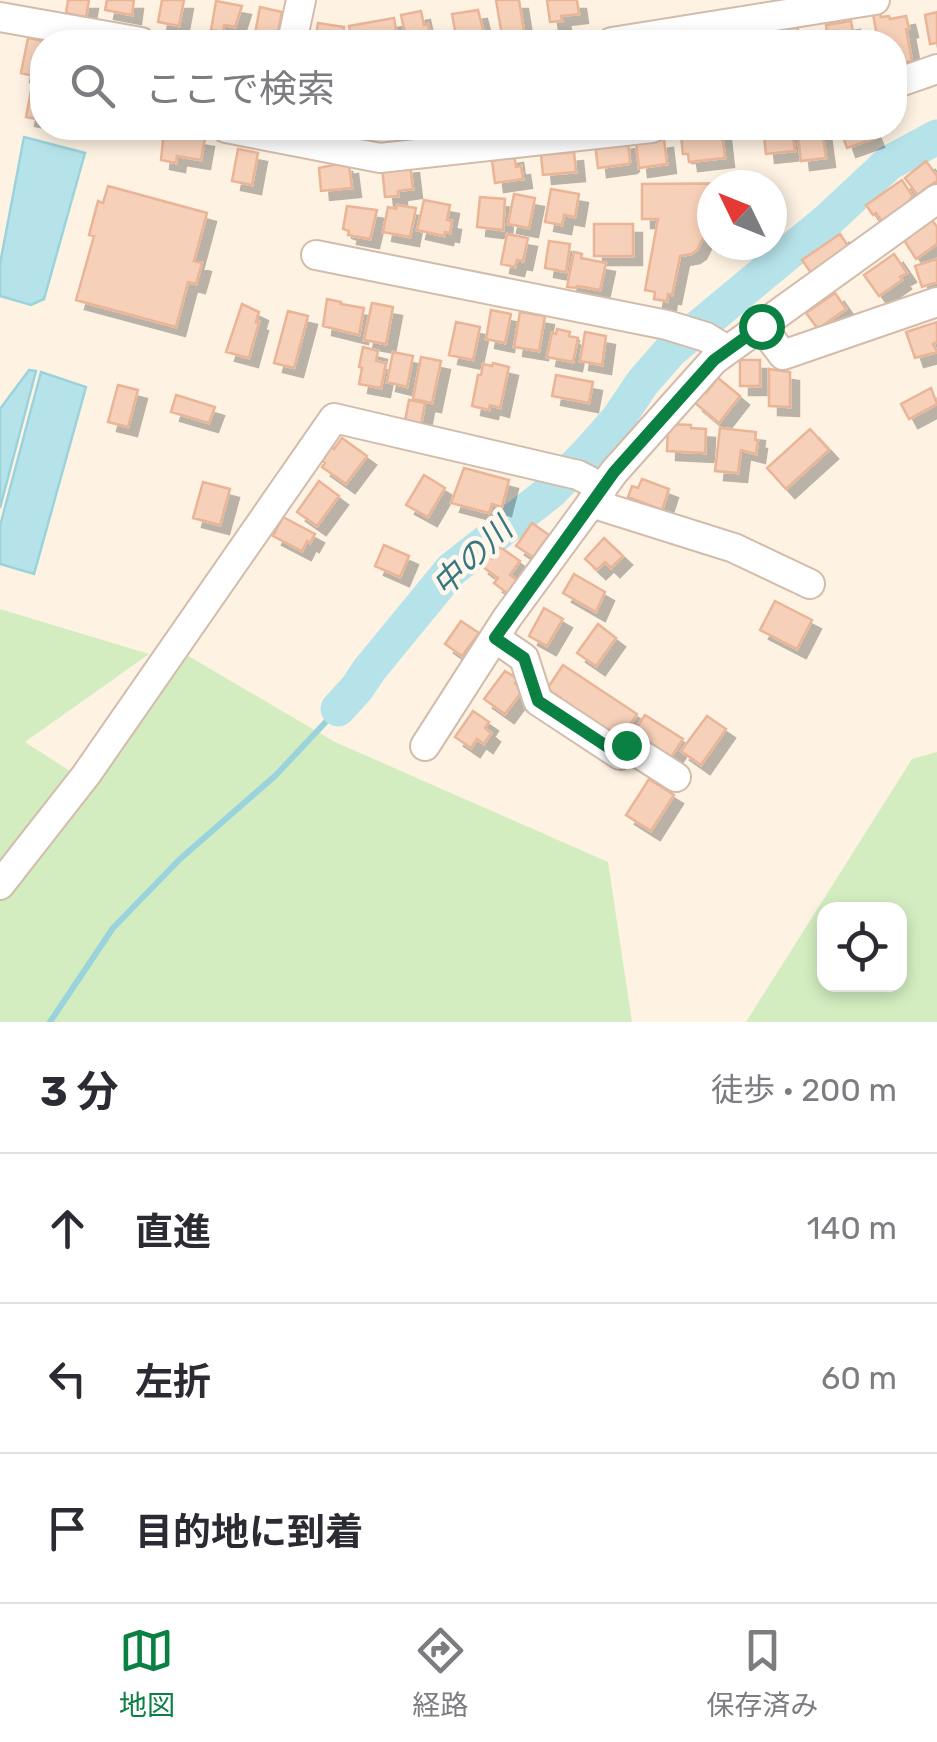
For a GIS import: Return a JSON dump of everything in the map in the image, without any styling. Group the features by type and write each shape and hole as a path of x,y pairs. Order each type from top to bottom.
{"street":[{"path":"295,30 302,0"},
{"path":"687,30 875,0"},
{"path":"0,16 76,30"},
{"path":"907,79 937,69"},
{"path":"288,140 380,158 498,140"},
{"path":"316,255 667,325 717,343 761,326 937,198"},
{"path":"761,326 782,354 937,302"},
{"path":"426,746 591,488 614,472 714,360 717,343"},
{"path":"0,885 86,775 334,418 533,465 734,548 810,584"},
{"path":"495,638 524,658 538,701 620,755 626,745 676,776"}],"green space":[{"path":"0,609 149,654 25,742 90,784 185,654 335,742 608,862 632,1022 0,1022"},
{"path":"937,752 937,1022 746,1022 817,910 817,992 907,992 907,902 822,902 912,759"}],"water":[{"path":"24,137 85,153 44,299 31,305 0,296 0,264"},
{"path":"29,370 36,371 0,508 0,409"},
{"path":"41,372 86,387 34,574 0,564 0,526"}],"building":[{"path":"68,0 89,0 86,17 66,13"},
{"path":"107,0 134,0 132,15 105,10"},
{"path":"162,0 184,0 179,26 158,22"},
{"path":"496,0 519,0 524,30 501,30"},
{"path":"547,0 577,0 579,14 550,22"},
{"path":"216,1 242,6 235,27 224,25 223,30 211,30"},
{"path":"260,7 282,12 278,30 256,30"},
{"path":"478,10 483,30 455,30 452,14"},
{"path":"421,11 429,30 404,30 401,15"},
{"path":"937,12 937,43 930,44 925,15"},
{"path":"873,14 890,19 906,16 909,28 876,30"},
{"path":"394,18 396,30 350,30 349,26"},
{"path":"851,21 853,30 827,30 826,25"},
{"path":"318,23 344,27 344,30 317,30"},
{"path":"797,24 798,30 764,30"},
{"path":"907,34 912,61 907,62"},
{"path":"28,38 30,38 30,75 21,73"},
{"path":"163,140 205,140 201,160 177,156 176,163 161,160"},
{"path":"628,140 628,164 598,168 595,144"},
{"path":"664,140 667,164 639,168 636,143"},
{"path":"681,140 723,140 725,158 689,162 688,154 683,154"},
{"path":"764,140 794,140 795,151 766,154"},
{"path":"798,140 824,140 826,158 801,161"},
{"path":"844,140 869,140 847,148"},
{"path":"238,149 258,153 252,185 232,181"},
{"path":"574,152 576,172 543,175 541,155"},
{"path":"514,154 523,179 495,183 492,161"},
{"path":"926,161 937,181 919,197 905,178"},
{"path":"410,164 413,189 385,197 382,167"},
{"path":"349,165 352,188 321,191 319,168"},
{"path":"902,180 914,201 883,223 866,205"},
{"path":"642,184 697,184 697,250 680,256 672,295 668,294 667,301 654,299 655,292 645,290 658,219 642,219"},
{"path":"108,186 207,213 194,261 202,263 196,284 188,282 176,327 76,300 94,236 89,235 98,201 103,203"},
{"path":"551,189 579,194 575,217 564,215 562,225 545,222"},
{"path":"514,194 535,198 529,228 508,224"},
{"path":"480,197 505,199 503,230 477,227"},
{"path":"424,200 450,205 450,233 445,232 444,236 417,230"},
{"path":"397,205 416,208 410,237 383,232 388,207 396,209"},
{"path":"347,206 377,210 370,239 348,235 349,231 343,229"},
{"path":"932,220 937,227 937,244 916,259 904,240"},
{"path":"594,224 633,224 633,256 594,256"},
{"path":"507,234 528,238 523,261 517,260 515,267 501,264"},
{"path":"840,234 850,249 814,277 802,260"},
{"path":"549,241 570,244 566,272 545,268"},
{"path":"574,252 582,254 581,258 606,263 600,290 567,287"},
{"path":"894,254 907,273 879,296 864,275"},
{"path":"937,259 937,282 922,287 915,266"},
{"path":"835,293 846,309 818,329 806,313"},
{"path":"327,299 364,308 359,335 323,326"},
{"path":"372,303 393,307 386,344 364,340"},
{"path":"242,304 259,312 249,358 226,352"},
{"path":"491,310 511,314 505,343 486,339"},
{"path":"288,311 308,316 294,368 274,363"},
{"path":"520,312 545,316 539,351 514,347"},
{"path":"456,322 480,327 473,360 449,355"},
{"path":"937,322 937,342 933,344 937,352 915,358 906,332"},
{"path":"557,329 578,338 573,362 547,357 552,333 556,334"},
{"path":"585,332 606,336 602,365 580,361"},
{"path":"363,347 378,351 376,361 386,363 381,388 359,384"},
{"path":"393,352 413,356 407,387 387,382"},
{"path":"421,357 441,361 432,403 413,399"},
{"path":"740,360 760,360 760,386 740,386"},
{"path":"483,364 509,367 500,408 472,406"},
{"path":"769,369 790,372 790,407 769,406"},
{"path":"556,375 593,382 589,403 552,396"},
{"path":"718,378 740,396 719,423 694,402"},
{"path":"118,385 138,390 128,427 108,422"},
{"path":"931,388 937,404 909,419 901,404"},
{"path":"176,395 215,407 209,423 171,412"},
{"path":"409,400 425,403 421,425 405,421"},
{"path":"668,424 706,429 705,453 667,451"},
{"path":"720,428 756,432 756,454 741,450 738,473 715,471"},
{"path":"810,429 829,450 786,489 767,468"},
{"path":"342,438 367,456 346,484 322,467 325,463 320,459"},
{"path":"464,468 509,480 502,507 492,504 489,513 451,503"},
{"path":"424,475 445,488 428,517 406,505"},
{"path":"642,479 669,489 662,510 628,497 632,486 638,488"},
{"path":"319,481 339,496 317,526 297,512"},
{"path":"203,482 230,489 220,525 193,518"},
{"path":"283,517 315,534 302,551 273,536"},
{"path":"532,523 549,535 533,557 516,546"},
{"path":"604,538 623,556 611,568 605,562 597,570 585,559"},
{"path":"384,545 409,556 400,577 375,566"},
{"path":"500,547 520,561 510,575 521,583 511,596 494,583 498,578 480,565"},
{"path":"574,574 605,592 596,612 563,593"},
{"path":"775,601 812,620 797,649 760,630"},
{"path":"544,608 563,619 547,646 529,636"},
{"path":"461,621 479,633 462,656 445,644"},
{"path":"598,624 616,638 596,666 577,653"},
{"path":"563,665 637,714 618,743 557,703 561,698 547,689"},
{"path":"505,671 518,679 515,683 523,690 505,714 484,699"},
{"path":"473,711 489,722 485,728 491,733 484,744 477,739 471,748 455,737"},
{"path":"645,715 683,739 668,762 631,737"},
{"path":"707,716 726,729 701,765 681,751"},
{"path":"649,779 674,795 651,831 626,815"}],"waterway":[{"name":"中の川","path":"338,709 451,570 551,491 618,419 671,350 828,220 889,163 937,137"},
{"name":"中の川","path":"50,1022 113,928 180,859 275,776 338,709"}],"route":[{"path":"626,745 620,755 538,701 524,658 495,638 614,472 714,360 761,326"}]}
